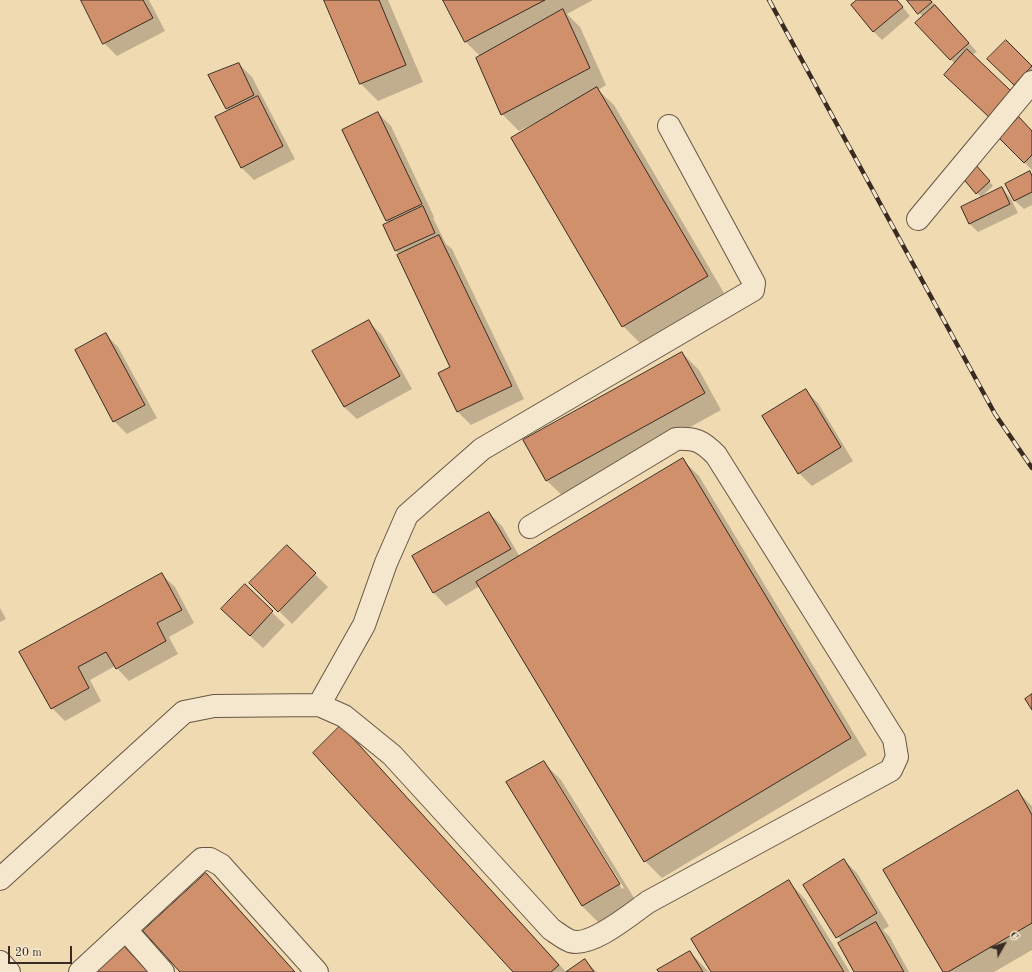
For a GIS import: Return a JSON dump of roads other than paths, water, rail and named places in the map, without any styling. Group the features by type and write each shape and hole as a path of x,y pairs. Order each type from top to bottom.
{"street":[{"path":"918,219 1032,82"},
{"path":"319,705 364,625 386,563 407,515 482,450 753,290 754,283 669,126"},
{"path":"0,879 184,712 214,706 319,705 344,716 392,755 551,929 570,941 586,941 619,923 648,902 891,770 897,757 894,739 716,456 705,444 692,438 676,439 530,527"},
{"path":"80,972 202,859 210,859 221,865 317,972"},
{"path":"126,930 163,972"},
{"path":"0,962 9,972"}],"railway":[{"path":"769,0 995,414 1032,468"}]}
